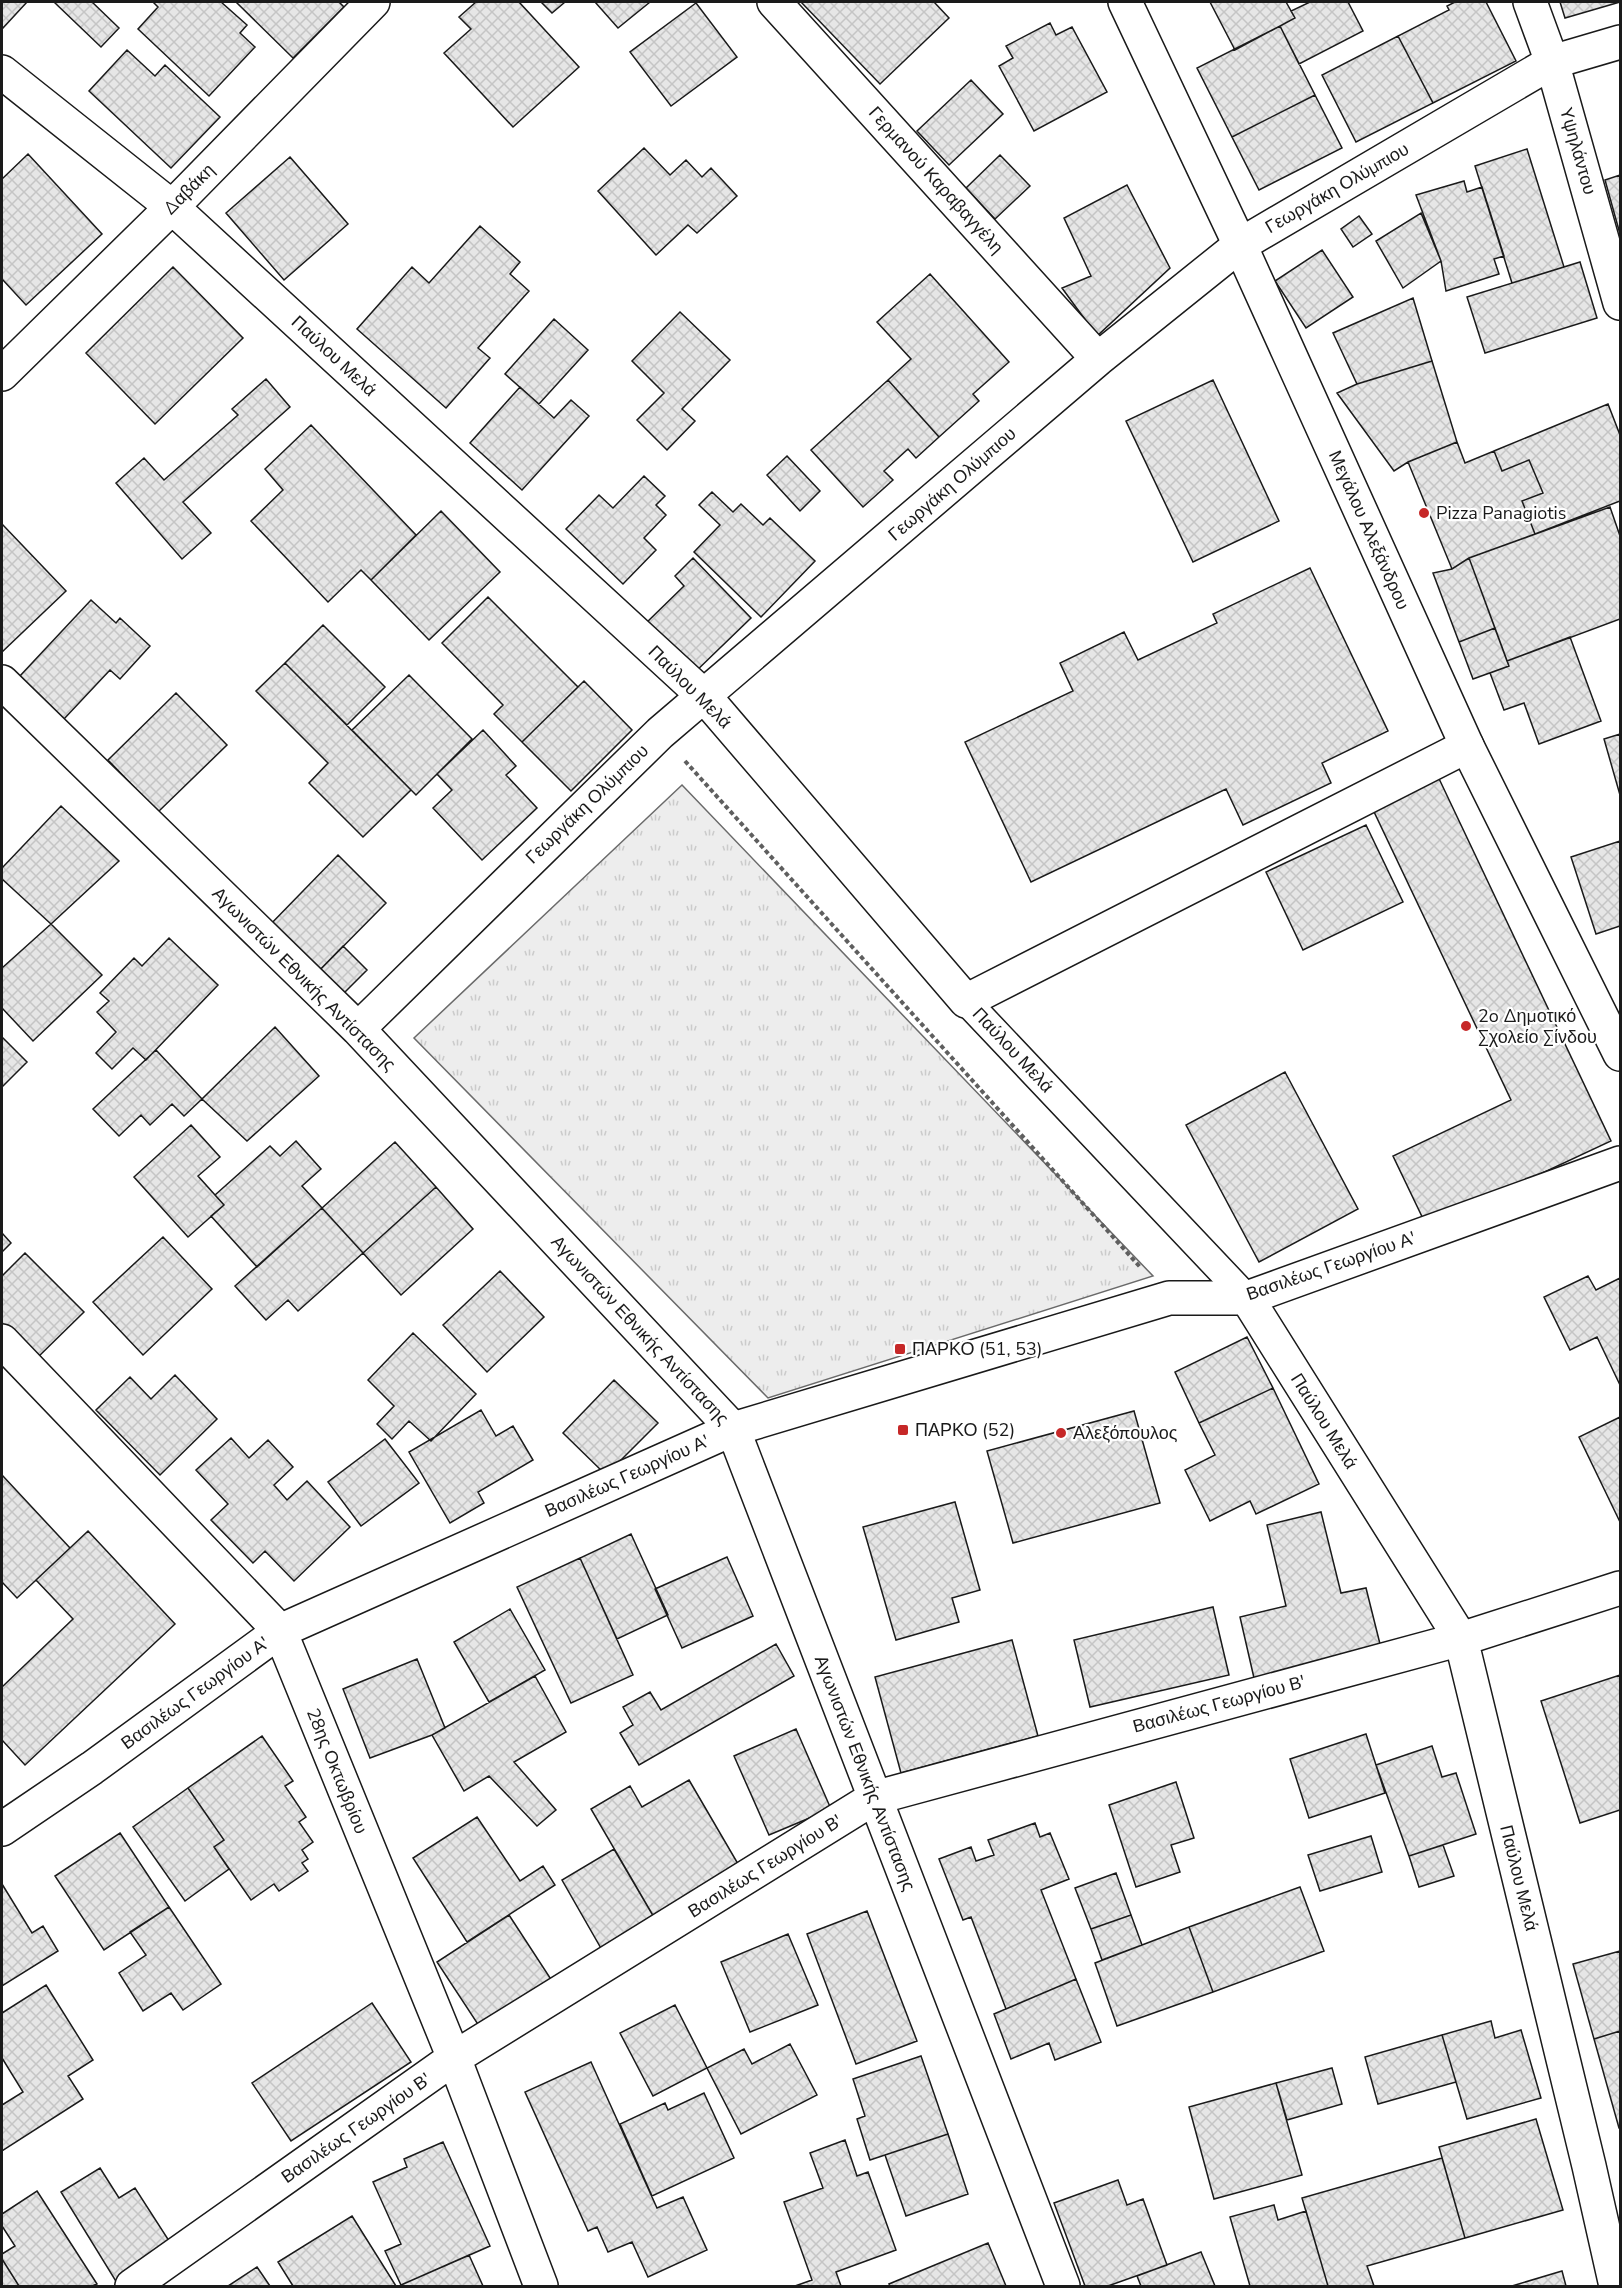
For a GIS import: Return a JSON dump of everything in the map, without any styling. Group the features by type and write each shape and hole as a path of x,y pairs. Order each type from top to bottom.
{"street":[{"name":"Δαβάκη","path":"2,374 172,207 373,2"},
{"name":"Γερμανού Καραβαγγέλη","path":"774,2 1098,359"},
{"name":"Μεγάλου Αλεξάνδρου","path":"1125,2 1240,245 1467,746 1620,1054"},
{"name":"Υψηλάντου","path":"1530,2 1552,62 1620,303"},
{"name":"Γεωργάκη Ολύμπιου","path":"358,1029 660,733 705,697 1098,359 1240,245 1552,62 1620,42"},
{"name":"Παύλου Μελά","path":"2,72 172,207 705,697 966,1001 1247,1298 1461,1639 1616,2286"},
{"name":"Αγωνιστών Εθνικής Αντίστασης","path":"2,682 358,1029 733,1428 1063,2286"},
{"path":"966,1001 1467,746"},
{"name":"Βασιλέως Γεωργίου Α'","path":"2,1829 92,1768 280,1631 733,1428 1169,1298 1247,1298 1620,1163"},
{"name":"28ης Οκτωβρίου","path":"2,1341 280,1631 454,2058 541,2286"},
{"name":"Βασιλέως Γεωργίου Β'","path":"132,2286 454,2058 874,1798 1461,1639 1620,1588"}],"path":[{"path":"660,733 1169,1298"}],"green space":[{"path":"682,785 1153,1276 768,1398 414,1038"}],"building":[{"path":"2,2 27,2 2,29"},
{"path":"54,2 92,2 119,28 101,47"},
{"path":"153,2 221,2 247,25 240,33 255,47 209,96 138,29 158,7"},
{"path":"236,2 339,2 344,7 293,58"},
{"path":"476,2 519,2 579,67 513,127 444,53 471,29 459,17"},
{"path":"541,2 565,2 552,13"},
{"path":"595,2 650,2 618,28"},
{"path":"801,2 934,2 949,18 880,84"},
{"path":"1210,2 1286,2 1295,18 1235,50"},
{"path":"1310,2 1348,2 1363,31 1299,64 1280,26 1295,18 1291,11"},
{"path":"1455,2 1486,2 1516,61 1433,103 1398,36 1449,10 1447,6"},
{"path":"1560,2 1620,2 1565,18"},
{"path":"696,3 737,57 671,106 630,52"},
{"path":"1050,23 1056,35 1072,27 1107,92 1034,131 999,66 1013,58 1006,46"},
{"path":"1280,26 1315,95 1232,137 1197,68"},
{"path":"1398,36 1433,103 1356,142 1322,75"},
{"path":"127,50 155,76 165,65 220,117 171,168 89,91"},
{"path":"971,80 1003,114 949,165 917,131"},
{"path":"1315,95 1342,148 1259,190 1232,137"},
{"path":"644,148 670,175 686,160 702,177 711,168 737,196 697,233 688,225 656,255 598,191"},
{"path":"1527,149 1564,267 1512,283 1475,166"},
{"path":"28,154 102,234 26,305 2,279 2,179"},
{"path":"1000,155 1030,186 995,219 966,188"},
{"path":"290,157 348,224 284,280 226,213"},
{"path":"1620,175 1620,234 1605,180"},
{"path":"1464,181 1467,192 1482,187 1504,256 1494,259 1499,274 1446,291 1441,261 1416,195"},
{"path":"1127,185 1170,268 1097,336 1062,288 1091,276 1064,218"},
{"path":"1421,213 1441,261 1403,288 1376,241"},
{"path":"1359,216 1372,234 1353,247 1341,229"},
{"path":"480,226 520,262 510,274 529,291 478,348 490,358 446,408 357,329 412,267 429,283"},
{"path":"1322,250 1353,297 1306,328 1275,281"},
{"path":"1580,262 1597,318 1485,353 1467,297"},
{"path":"173,267 243,338 155,424 86,353"},
{"path":"930,274 1009,362 973,394 979,401 939,437 888,380 911,359 877,322"},
{"path":"1413,298 1432,361 1357,384 1333,333"},
{"path":"680,312 730,360 682,409 695,421 667,450 637,420 664,393 632,361"},
{"path":"554,319 588,350 539,404 505,374"},
{"path":"1432,361 1457,442 1408,462 1394,471 1337,393 1357,384"},
{"path":"266,379 290,407 183,502 211,533 182,559 116,483 144,458 164,480 238,415 232,409"},
{"path":"888,380 939,437 916,458 908,449 884,471 893,480 863,507 811,450"},
{"path":"1213,380 1279,521 1193,562 1126,421"},
{"path":"520,387 554,418 571,400 589,416 522,490 470,443"},
{"path":"1608,404 1620,435 1620,501 1535,534 1522,501 1543,493 1529,460 1502,471 1494,451"},
{"path":"311,425 416,535 371,580 361,570 328,602 251,521 283,490 265,469"},
{"path":"1457,442 1465,463 1494,451 1502,471 1529,460 1543,493 1522,501 1535,534 1469,558 1452,569 1408,462"},
{"path":"787,456 820,491 800,511 767,475"},
{"path":"644,476 665,496 656,505 666,515 644,538 656,550 623,584 566,529 599,495 613,508"},
{"path":"712,492 733,512 741,504 763,525 770,518 815,561 761,617 694,552 720,525 699,505"},
{"path":"1610,507 1620,536 1620,619 1507,661 1469,558"},
{"path":"441,511 500,572 429,640 371,580"},
{"path":"2,524 66,591 2,652"},
{"path":"693,558 751,618 691,676 643,626 684,586 675,576"},
{"path":"1469,558 1495,628 1459,642 1433,573 1452,569"},
{"path":"1310,568 1388,731 1322,763 1331,783 1243,825 1226,789 1031,882 965,742 1073,691 1060,663 1124,632 1138,660 1217,623 1213,614"},
{"path":"488,597 578,687 522,742 494,714 503,705 442,643"},
{"path":"91,600 116,623 120,618 150,646 120,679 110,670 64,719 19,677"},
{"path":"323,625 385,687 347,725 285,663"},
{"path":"1495,628 1509,666 1473,679 1459,642"},
{"path":"1570,637 1601,721 1539,744 1524,703 1504,710 1490,673 1509,666 1507,661"},
{"path":"285,663 411,790 363,837 309,783 328,763 256,691"},
{"path":"409,675 472,739 416,795 352,730"},
{"path":"584,681 632,730 571,791 522,742"},
{"path":"176,693 227,745 158,812 108,760"},
{"path":"483,730 516,766 506,775 537,808 482,860 433,808 452,790 437,774"},
{"path":"1620,734 1620,795 1604,739"},
{"path":"1433,766 1611,1141 1427,1227 1393,1156 1511,1100 1367,797"},
{"path":"61,806 119,861 51,924 2,879 2,868"},
{"path":"1366,825 1403,902 1303,950 1266,872"},
{"path":"1620,841 1620,926 1596,934 1571,857"},
{"path":"338,855 386,903 314,976 266,929"},
{"path":"51,924 102,975 33,1041 2,1008 2,968"},
{"path":"169,938 218,985 146,1060 133,1048 112,1069 96,1053 116,1032 97,1012 109,1001 100,993 134,958 142,966"},
{"path":"343,946 367,970 338,999 314,976"},
{"path":"275,1027 319,1076 247,1141 202,1099"},
{"path":"2,1037 27,1062 2,1087"},
{"path":"156,1050 202,1099 184,1116 172,1104 150,1125 141,1115 119,1136 93,1109"},
{"path":"1285,1072 1358,1209 1259,1262 1186,1125"},
{"path":"191,1125 220,1157 198,1176 224,1205 188,1237 134,1177"},
{"path":"296,1141 321,1169 302,1186 322,1208 257,1267 211,1216 224,1205 215,1195 270,1146 280,1156"},
{"path":"395,1142 436,1187 363,1253 322,1208"},
{"path":"436,1187 473,1229 401,1295 363,1253"},
{"path":"322,1208 363,1253 298,1311 288,1300 266,1320 235,1286"},
{"path":"2,1233 11,1243 2,1252"},
{"path":"163,1237 212,1289 143,1355 93,1302"},
{"path":"25,1253 84,1312 35,1360 2,1326 2,1276"},
{"path":"500,1271 544,1317 487,1372 443,1325"},
{"path":"1588,1276 1596,1290 1620,1278 1620,1385 1597,1337 1570,1350 1544,1297"},
{"path":"413,1333 476,1394 431,1441 409,1421 392,1439 377,1424 394,1406 368,1380"},
{"path":"1247,1337 1273,1388 1199,1423 1175,1372"},
{"path":"175,1375 217,1419 160,1475 96,1410 130,1377 151,1399"},
{"path":"614,1380 658,1423 606,1475 563,1433"},
{"path":"1273,1388 1319,1484 1256,1514 1250,1501 1210,1521 1185,1470 1215,1455 1199,1423"},
{"path":"481,1410 496,1436 513,1426 533,1460 478,1492 484,1503 450,1523 409,1452"},
{"path":"1134,1411 1160,1503 1013,1543 987,1451"},
{"path":"1620,1417 1620,1522 1579,1437"},
{"path":"231,1438 249,1458 268,1440 293,1467 274,1485 287,1500 307,1481 350,1527 294,1581 265,1551 253,1563 211,1520 228,1504 196,1470"},
{"path":"385,1439 419,1483 361,1526 328,1482"},
{"path":"2,1475 70,1548 17,1598 2,1582"},
{"path":"955,1502 980,1590 952,1598 959,1622 896,1640 863,1527"},
{"path":"1321,1512 1341,1593 1366,1588 1381,1648 1254,1678 1240,1617 1286,1606 1267,1525"},
{"path":"88,1531 175,1624 25,1765 2,1740 2,1687 73,1619 36,1580"},
{"path":"631,1534 668,1615 617,1639 580,1558"},
{"path":"727,1557 753,1616 682,1648 655,1589"},
{"path":"580,1558 633,1675 571,1703 517,1587"},
{"path":"1213,1607 1229,1675 1090,1707 1074,1640"},
{"path":"510,1609 545,1670 489,1702 454,1642"},
{"path":"1012,1640 1038,1736 901,1773 875,1677"},
{"path":"776,1644 794,1676 639,1765 620,1733 633,1725 623,1707 650,1692 661,1710"},
{"path":"417,1659 445,1728 370,1758 343,1689"},
{"path":"1620,1675 1620,1810 1580,1823 1541,1701"},
{"path":"535,1676 566,1732 514,1762 556,1810 537,1826 489,1776 464,1791 432,1735"},
{"path":"796,1729 831,1809 769,1835 734,1756"},
{"path":"1366,1734 1385,1793 1309,1818 1290,1759"},
{"path":"262,1736 293,1781 285,1786 306,1817 299,1822 313,1842 302,1850 308,1859 302,1863 308,1871 279,1891 274,1884 251,1900 214,1847 224,1840 188,1788"},
{"path":"1432,1746 1442,1777 1456,1773 1476,1834 1409,1856 1376,1765"},
{"path":"689,1780 741,1869 655,1919 591,1809 630,1786 642,1807"},
{"path":"1176,1782 1194,1838 1171,1845 1180,1872 1136,1887 1109,1805"},
{"path":"188,1788 224,1840 214,1847 229,1869 185,1901 133,1827"},
{"path":"477,1817 520,1881 543,1866 555,1885 467,1942 413,1858"},
{"path":"1035,1823 1040,1837 1050,1833 1069,1879 1041,1890 1076,1979 1006,2009 971,1917 963,1920 939,1859 971,1847 976,1861 994,1855 988,1840"},
{"path":"120,1833 169,1907 104,1950 55,1876"},
{"path":"1371,1836 1382,1872 1320,1891 1308,1855"},
{"path":"1443,1845 1454,1876 1419,1887 1409,1856"},
{"path":"614,1849 655,1919 602,1950 562,1880"},
{"path":"1116,1873 1131,1915 1091,1929 1075,1888"},
{"path":"2,1884 32,1933 43,1926 58,1951 2,1986"},
{"path":"1300,1887 1324,1951 1213,1992 1189,1927"},
{"path":"169,1907 221,1984 183,2010 171,1993 143,2011 119,1973 146,1955 130,1932"},
{"path":"867,1911 917,2041 856,2064 807,1934"},
{"path":"509,1915 556,1987 485,2035 437,1962"},
{"path":"1131,1915 1142,1945 1102,1960 1091,1929"},
{"path":"1189,1927 1213,1992 1117,2026 1095,1963"},
{"path":"788,1934 818,2005 750,2032 721,1962"},
{"path":"1620,1951 1620,2031 1594,2039 1573,1964"},
{"path":"1076,1979 1101,2042 1055,2060 1049,2043 1011,2059 994,2014"},
{"path":"46,1985 93,2060 68,2076 83,2099 2,2151 2,2105 23,2092 2,2058 2,2013"},
{"path":"372,2003 411,2062 291,2141 252,2083"},
{"path":"675,2005 707,2068 653,2096 620,2033"},
{"path":"1491,2021 1495,2038 1521,2030 1541,2098 1467,2119 1442,2035"},
{"path":"1620,2031 1620,2128 1619,2128 1594,2039"},
{"path":"1442,2035 1456,2082 1378,2104 1365,2057"},
{"path":"790,2044 817,2095 741,2134 707,2068 744,2049 752,2064"},
{"path":"921,2056 948,2134 870,2160 857,2119 865,2116 853,2079"},
{"path":"591,2062 657,2208 683,2197 707,2250 648,2277 632,2242 608,2252 597,2227 588,2231 525,2092"},
{"path":"1332,2068 1342,2104 1287,2120 1276,2083"},
{"path":"1276,2083 1302,2175 1214,2199 1189,2107"},
{"path":"704,2093 734,2158 652,2196 620,2124 665,2103 668,2110"},
{"path":"1536,2119 1563,2210 1465,2238 1439,2147"},
{"path":"948,2134 968,2194 906,2216 885,2155"},
{"path":"845,2140 857,2176 868,2172 896,2250 836,2272 841,2286 795,2286 812,2280 784,2202 823,2188 810,2153"},
{"path":"443,2142 490,2246 401,2285 385,2251 401,2244 373,2182 407,2167 404,2159"},
{"path":"1442,2158 1465,2238 1367,2266 1374,2286 1328,2286 1302,2198"},
{"path":"100,2168 119,2198 135,2188 173,2247 117,2283 61,2192"},
{"path":"1118,2180 1127,2205 1143,2199 1167,2265 1108,2286 1085,2286 1054,2203"},
{"path":"37,2191 97,2284 92,2286 19,2286 2,2259 2,2254 15,2246 2,2226 2,2214"},
{"path":"1274,2205 1278,2220 1306,2211 1328,2286 1250,2286 1230,2217"},
{"path":"352,2216 396,2286 293,2286 278,2262"},
{"path":"988,2243 1006,2286 890,2286 889,2284"},
{"path":"1201,2252 1215,2286 1141,2286 1137,2276"},
{"path":"469,2255 483,2286 401,2285"},
{"path":"2,2259 19,2286 2,2286"},
{"path":"257,2267 270,2286 228,2286"},
{"path":"1562,2271 1566,2286 1512,2286"}],"place":[{"name":"Pizza Panagiotis","path":"1424,513"},
{"name":"2o Δημοτικό Σχολείο Σίνδου","path":"1466,1026"},
{"name":"ΠΑΡΚΟ (51, 53)","path":"900,1349"},
{"name":"ΠΑΡΚΟ (52)","path":"903,1430"},
{"name":"Αλεξόπουλος","path":"1061,1433"}]}
